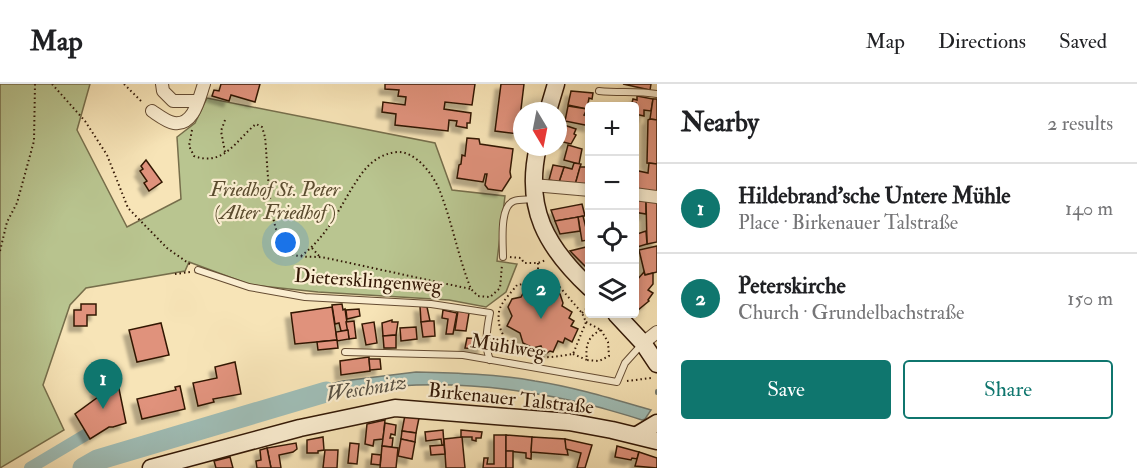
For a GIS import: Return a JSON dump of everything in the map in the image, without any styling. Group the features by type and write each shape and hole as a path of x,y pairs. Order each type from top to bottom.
{"main road":[{"path":"551,102 556,84"},
{"path":"537,156 534,192 540,220 548,239 563,261 585,283"},
{"path":"620,318 643,342 657,364"},
{"name":"Birkenauer Talstraße","path":"152,468 300,428 395,408 550,420 649,432"}],"street":[{"path":"162,84 163,91 172,101 197,101"},
{"path":"152,111 174,123 186,122 193,115 204,84"},
{"path":"534,192 585,190"},
{"path":"639,195 657,197"},
{"path":"643,342 657,332"}],"lane":[{"path":"599,91 623,93 636,91 657,94"},
{"path":"503,257 504,212 509,204 534,192"},
{"name":"Dietersklingenweg","path":"198,270 249,287 305,297 431,304 489,313 487,353 490,360"},
{"path":"617,382 625,363 643,342"},
{"name":"Mühlweg","path":"345,352 463,355 617,382"}],"path":[{"path":"0,251 7,222 17,202 34,141 35,84"},
{"path":"52,84 85,121 107,155 128,208 167,248 198,270"},
{"path":"123,84 152,111"},
{"path":"225,120 221,131 225,152"},
{"path":"189,138 189,146 194,156 203,159 215,158 236,145 256,124 262,127 274,222 280,240 293,255 320,257 471,289"},
{"path":"301,256 312,248 329,229 368,165 387,153 405,152 423,165 438,188 471,289 478,296 490,297 500,288 503,257"},
{"path":"312,248 320,257"},
{"path":"513,258 521,258 524,263 538,263 545,260"},
{"path":"538,263 538,282"},
{"path":"175,274 198,270"},
{"path":"538,282 558,285 582,313 586,322 601,330 608,342 609,356 599,361 587,360 573,354 553,357 528,355 509,343 499,330 499,310 517,285 538,282"},
{"path":"582,313 585,310"},
{"path":"573,354 586,322"},
{"path":"587,360 585,349 588,342 592,334 601,330"},
{"path":"580,338 588,342"},
{"path":"617,382 657,378"}],"green space":[{"name":"Friedhof St. Peter (Alter Friedhof)","path":"0,84 90,84 77,130 127,227 181,199 177,137 195,123 207,98 435,143 452,190 505,196 497,261 517,264 506,292 486,307 449,300 318,292 251,285 189,262 185,271 86,288 70,305 43,385 64,430 0,468"}],"water":[{"path":"416,372 491,375 535,381 579,390 651,410 642,420 598,407 524,392 449,385 374,388 300,403 297,392 343,381"}],"building":[{"path":"221,84 260,84 255,102 231,95 229,101 212,96 214,90 219,91"},
{"path":"385,84 475,84 472,105 445,102 444,109 471,113 470,123 467,123 467,128 456,126 457,121 449,120 448,131 395,125 396,114 382,112 383,102 405,105 406,97 398,96 399,90 385,89"},
{"path":"501,84 524,84 522,102 513,102 513,133 495,131"},
{"path":"623,84 651,84 650,90"},
{"path":"571,91 593,93 592,99 589,98 588,102 585,102 585,109 568,105"},
{"path":"637,96 653,99 651,111 644,110 644,116 639,115 639,102 632,102 633,99 637,100"},
{"path":"653,99 657,99 657,120 650,119"},
{"path":"568,106 585,109 585,125 567,121"},
{"path":"648,120 657,120 657,164 647,163"},
{"path":"567,126 576,129 574,134 576,135 571,144 567,143"},
{"path":"467,138 479,139 480,144 513,149 511,177 502,191 488,189 485,185 487,174 483,182 457,178 462,155 465,156"},
{"path":"568,145 582,149 579,164 564,160 567,156"},
{"path":"146,160 162,182 149,191 144,183 147,181 140,171"},
{"path":"574,163 581,164 575,185 559,182 564,167 572,169"},
{"path":"649,163 657,164 657,192 639,190 639,171 648,173"},
{"path":"553,165 564,167 559,182 549,180"},
{"path":"580,167 585,167 585,186 575,185"},
{"path":"639,199 646,200 646,214 639,213"},
{"path":"646,200 657,202 657,242 647,244"},
{"path":"582,204 585,216 555,221 551,210"},
{"path":"583,216 585,241 582,241 578,217"},
{"path":"578,217 580,231 560,234 555,221"},
{"path":"646,231 647,244 639,246 639,233"},
{"path":"657,246 657,272 645,275 639,250"},
{"path":"585,247 585,266 570,251"},
{"path":"644,272 645,275 653,273 653,284 648,290 653,293 649,301 639,309 639,278"},
{"path":"526,288 540,294 551,289 560,294 562,306 572,312 569,318 574,321 571,326 578,329 572,342 565,338 563,343 558,341 553,352 547,353 541,346 533,348 523,343 520,333 507,326 512,316 508,307 512,299 521,297"},
{"path":"81,304 96,304 96,315 87,315 87,326 74,326 74,310 81,310"},
{"path":"342,304 348,330 341,331 339,323 335,324 332,305"},
{"path":"420,306 427,307 430,321 421,322"},
{"path":"332,307 337,340 295,344 291,313"},
{"path":"359,309 360,316 347,319 346,310"},
{"path":"443,310 457,313 453,334 446,334 448,319 442,318"},
{"path":"458,311 469,313 466,331 455,330"},
{"path":"392,320 392,322 398,322 396,335 383,336 382,323"},
{"path":"354,321 356,338 349,339 346,322"},
{"path":"434,321 435,336 423,337 421,322"},
{"path":"374,322 377,343 366,345 362,324"},
{"path":"161,323 169,355 137,362 129,330"},
{"path":"416,327 417,339 401,341 400,328"},
{"path":"348,330 349,339 337,341 336,332"},
{"path":"396,335 396,348 384,348 383,336"},
{"path":"467,338 484,339 483,349 465,348"},
{"path":"337,340 338,348 318,350 317,342"},
{"path":"369,357 370,371 341,375 340,361"},
{"path":"369,359 380,359 381,369 370,370"},
{"path":"235,362 241,394 213,399 214,402 198,406 193,383 217,378 215,367"},
{"path":"118,384 126,423 109,427 90,439 75,414 98,397 96,391"},
{"path":"180,386 185,409 142,419 137,399 176,390 175,387"},
{"path":"405,415 419,418 416,433 402,431"},
{"path":"385,420 383,439 374,440 373,446 365,444 367,424"},
{"path":"385,423 396,425 395,435 391,434 390,438 393,438 392,447 382,446"},
{"path":"443,430 444,445 441,439 426,441 425,432"},
{"path":"461,430 482,432 481,438 476,438 476,441 472,440 472,437 461,437"},
{"path":"402,431 416,433 415,442 401,439"},
{"path":"494,435 506,435 506,468 483,468 484,458 488,458 487,464 494,464"},
{"path":"506,435 532,437 531,459 526,458 526,453 506,451"},
{"path":"323,437 324,450 318,453 307,453 307,440"},
{"path":"462,437 465,468 446,468 444,439"},
{"path":"532,437 565,439 568,455 531,452"},
{"path":"401,439 415,442 412,459 398,456"},
{"path":"565,439 592,445 585,468 577,468 581,453 566,449"},
{"path":"296,443 297,449 293,452 279,455 281,468 271,468 267,448"},
{"path":"350,443 359,444 357,464 348,463"},
{"path":"444,445 445,454 431,455 430,446"},
{"path":"382,446 398,448 396,468 380,468"},
{"path":"617,446 639,452 637,459 615,457"},
{"path":"267,448 271,468 257,468 256,461 261,460 260,450"},
{"path":"325,450 338,450 337,468 323,468"},
{"path":"506,451 513,451 513,468 506,468"},
{"path":"639,452 657,458 657,468 635,466"},
{"path":"372,454 381,455 380,465 371,464"},
{"path":"230,457 233,468 216,468 214,461"}],"waterway":[{"name":"Weschnitz","path":"83,468 97,460 326,392"},
{"path":"30,468 87,434"}],"place":[{"name":"Peterskirche","path":"541,319"},
{"name":"Hildebrand’sche Untere Mühle","path":"103,409"}]}
